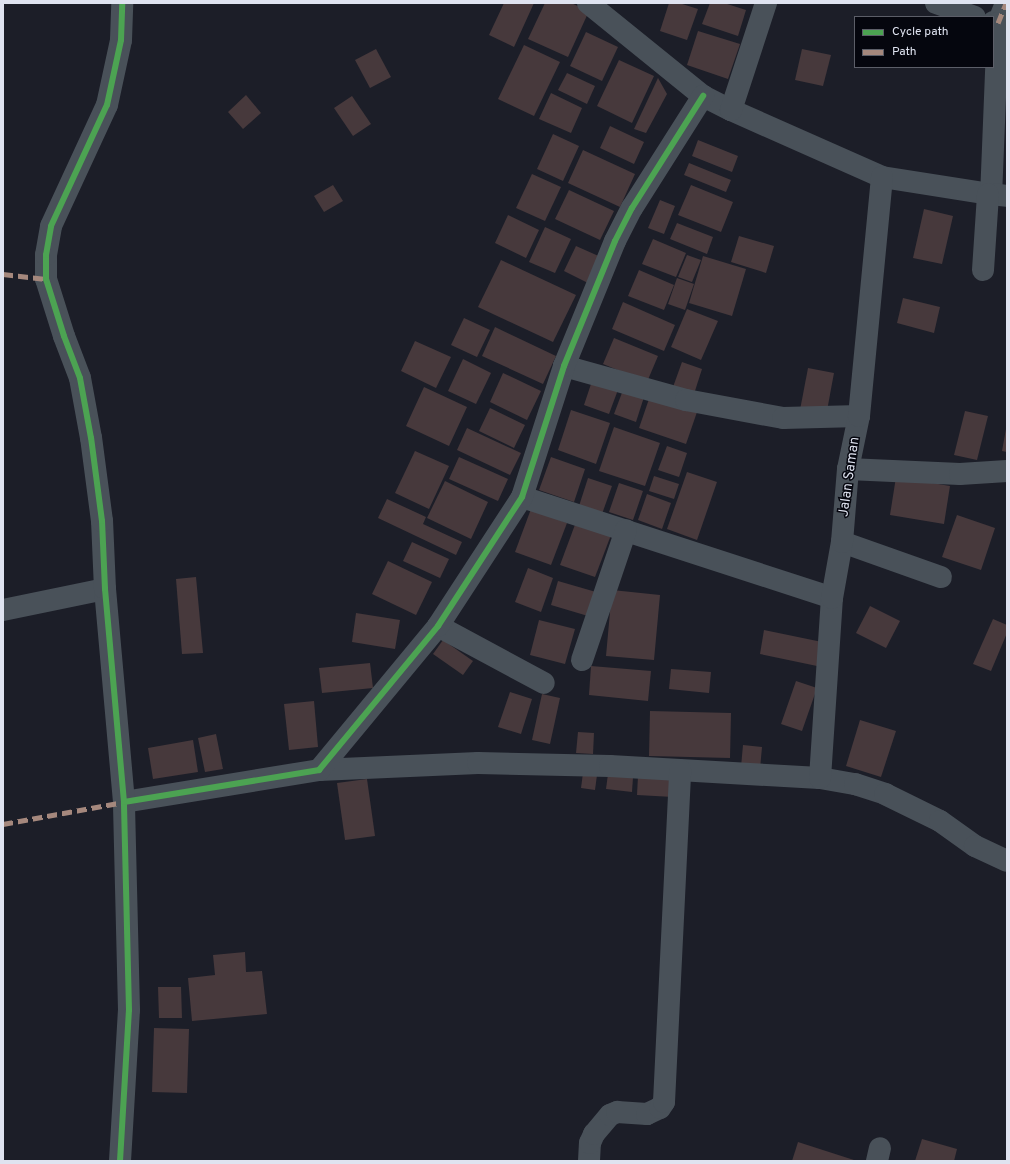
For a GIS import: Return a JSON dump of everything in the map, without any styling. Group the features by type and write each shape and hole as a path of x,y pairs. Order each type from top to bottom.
{"street":[{"path":"120,1161 129,1010 124,802 105,589 102,521 80,378 64,336 46,279 46,255 51,226 107,104 121,40 122,3"},
{"path":"588,3 703,96 731,110 882,176 996,195"},
{"path":"731,110 766,3"},
{"path":"936,3 972,16"},
{"path":"983,270 996,195 999,23 1006,3"},
{"path":"319,770 438,626 522,497 564,366 618,234 632,208 703,96"},
{"name":"Jalan Saman","path":"820,778 832,598 842,542 848,469 859,416 882,176"},
{"path":"564,366 686,400 784,418 859,416"},
{"path":"848,469 960,474 1007,471"},
{"path":"522,497 832,598"},
{"path":"582,660 626,530"},
{"path":"842,542 941,577"},
{"path":"3,610 105,589"},
{"path":"438,626 544,683"},
{"path":"124,802 319,770 478,763 610,766 820,778 855,784 885,794 940,821 975,846 1007,861"},
{"path":"588,1161 590,1143 594,1134 610,1115 617,1112 648,1114 660,1108 664,1102 680,770"}],"building":[{"path":"504,3 534,3 514,47 489,35"},
{"path":"545,3 571,3 589,11 568,57 528,39"},
{"path":"669,3 679,3 698,9 687,40 660,31"},
{"path":"710,3 724,3 746,10 738,36 702,24"},
{"path":"698,31 740,44 728,79 687,65"},
{"path":"586,32 618,47 602,81 570,66"},
{"path":"524,45 560,62 534,116 498,99"},
{"path":"376,49 391,77 370,88 355,60"},
{"path":"802,49 831,55 823,86 795,80"},
{"path":"619,60 654,76 632,123 597,106"},
{"path":"567,73 595,86 587,104 558,90"},
{"path":"658,78 667,94 646,133 634,129"},
{"path":"551,93 582,108 571,133 539,119"},
{"path":"246,95 261,113 243,129 228,112"},
{"path":"352,96 371,124 353,136 334,108"},
{"path":"610,126 644,142 634,164 600,148"},
{"path":"553,134 579,146 563,181 537,169"},
{"path":"698,140 738,156 732,172 692,156"},
{"path":"583,150 635,174 620,207 568,183"},
{"path":"689,163 731,180 726,192 684,175"},
{"path":"532,174 561,187 545,221 516,208"},
{"path":"333,185 343,201 324,212 314,196"},
{"path":"691,185 733,202 721,232 678,215"},
{"path":"569,190 614,211 600,240 555,219"},
{"path":"660,200 675,206 664,234 648,228"},
{"path":"924,209 953,216 942,264 913,258"},
{"path":"508,215 539,230 526,258 495,243"},
{"path":"677,223 713,237 707,254 670,239"},
{"path":"545,227 571,239 555,273 529,262"},
{"path":"739,236 774,246 766,273 731,262"},
{"path":"653,239 686,253 676,277 642,264"},
{"path":"576,246 603,258 590,284 564,271"},
{"path":"687,255 701,260 692,282 678,277"},
{"path":"703,256 746,269 732,316 689,303"},
{"path":"501,260 576,295 553,342 478,307"},
{"path":"639,270 674,285 664,310 628,296"},
{"path":"677,278 694,284 685,310 668,304"},
{"path":"903,298 940,307 934,333 897,323"},
{"path":"623,302 675,325 664,351 612,329"},
{"path":"687,309 718,321 701,360 671,347"},
{"path":"464,318 490,330 477,357 451,345"},
{"path":"495,327 556,356 543,384 482,356"},
{"path":"614,338 658,356 647,382 603,364"},
{"path":"415,341 451,357 436,388 401,371"},
{"path":"463,359 491,373 476,404 448,391"},
{"path":"682,362 702,369 694,394 673,387"},
{"path":"808,368 834,373 826,416 800,410"},
{"path":"503,373 541,391 527,420 490,402"},
{"path":"593,378 619,387 609,414 584,405"},
{"path":"424,387 467,407 449,446 406,426"},
{"path":"623,390 644,397 636,422 614,414"},
{"path":"650,396 697,412 686,444 639,428"},
{"path":"490,408 525,425 514,448 479,431"},
{"path":"571,410 610,423 596,464 558,450"},
{"path":"965,411 988,416 977,460 954,455"},
{"path":"614,427 660,443 645,486 599,471"},
{"path":"467,428 521,453 510,475 457,450"},
{"path":"1007,429 1007,452 1002,451"},
{"path":"667,446 687,453 679,477 658,470"},
{"path":"415,451 449,466 429,509 395,493"},
{"path":"459,457 508,479 498,501 449,479"},
{"path":"551,457 585,469 574,502 539,490"},
{"path":"687,472 717,482 697,540 667,529"},
{"path":"654,476 679,484 674,499 649,491"},
{"path":"896,477 950,486 944,524 890,515"},
{"path":"588,478 612,486 602,514 579,506"},
{"path":"445,481 488,502 471,539 427,518"},
{"path":"619,483 643,491 633,520 609,512"},
{"path":"647,494 671,503 662,529 638,520"},
{"path":"387,499 426,517 423,524 462,542 456,555 378,518"},
{"path":"531,509 567,523 551,565 515,552"},
{"path":"957,515 995,528 981,570 942,557"},
{"path":"576,522 611,535 595,577 560,565"},
{"path":"412,542 449,559 440,578 403,561"},
{"path":"388,561 432,582 416,615 372,594"},
{"path":"528,568 553,578 541,612 515,602"},
{"path":"196,577 203,653 182,654 176,579"},
{"path":"558,581 596,592 588,616 551,605"},
{"path":"612,590 660,595 654,660 606,656"},
{"path":"870,606 900,621 886,648 856,633"},
{"path":"356,613 400,620 395,649 352,642"},
{"path":"993,619 1007,625 1007,633 991,671 973,664"},
{"path":"539,620 575,629 565,664 530,655"},
{"path":"764,630 822,642 817,666 760,654"},
{"path":"443,640 473,661 463,675 433,654"},
{"path":"370,663 373,688 322,693 319,668"},
{"path":"591,666 651,671 648,701 589,695"},
{"path":"671,669 711,672 709,693 669,689"},
{"path":"796,681 817,688 802,731 781,724"},
{"path":"510,692 532,699 521,734 498,727"},
{"path":"542,694 560,698 550,744 532,740"},
{"path":"314,701 318,747 289,750 284,704"},
{"path":"650,711 731,713 730,758 649,756"},
{"path":"860,720 896,731 881,777 846,766"},
{"path":"578,732 594,733 593,754 576,753"},
{"path":"216,734 223,769 205,772 198,738"},
{"path":"193,740 198,772 153,779 148,748"},
{"path":"743,745 762,747 760,769 741,767"},
{"path":"583,773 597,775 595,790 581,788"},
{"path":"608,774 633,777 632,792 606,789"},
{"path":"638,776 674,779 673,797 637,795"},
{"path":"367,779 375,836 345,840 337,783"},
{"path":"245,952 246,972 262,971 267,1014 192,1021 188,978 215,975 213,955"},
{"path":"158,987 181,987 182,1018 159,1018"},
{"path":"154,1028 189,1029 187,1093 152,1092"},
{"path":"922,1139 957,1149 954,1161 915,1161"},
{"path":"798,1142 857,1161 792,1161"}],"marked path":[{"path":"998,23 1006,3"},
{"path":"3,274 46,279"},
{"path":"3,824 124,802"}],"cycle path":[{"path":"120,1161 129,1010 124,802 105,589 102,521 91,438 80,378 64,336 46,279 46,255 51,226 107,105 121,40 122,3"},
{"path":"124,802 319,770 438,626 522,497 564,366 615,241 632,208 703,96"}]}
